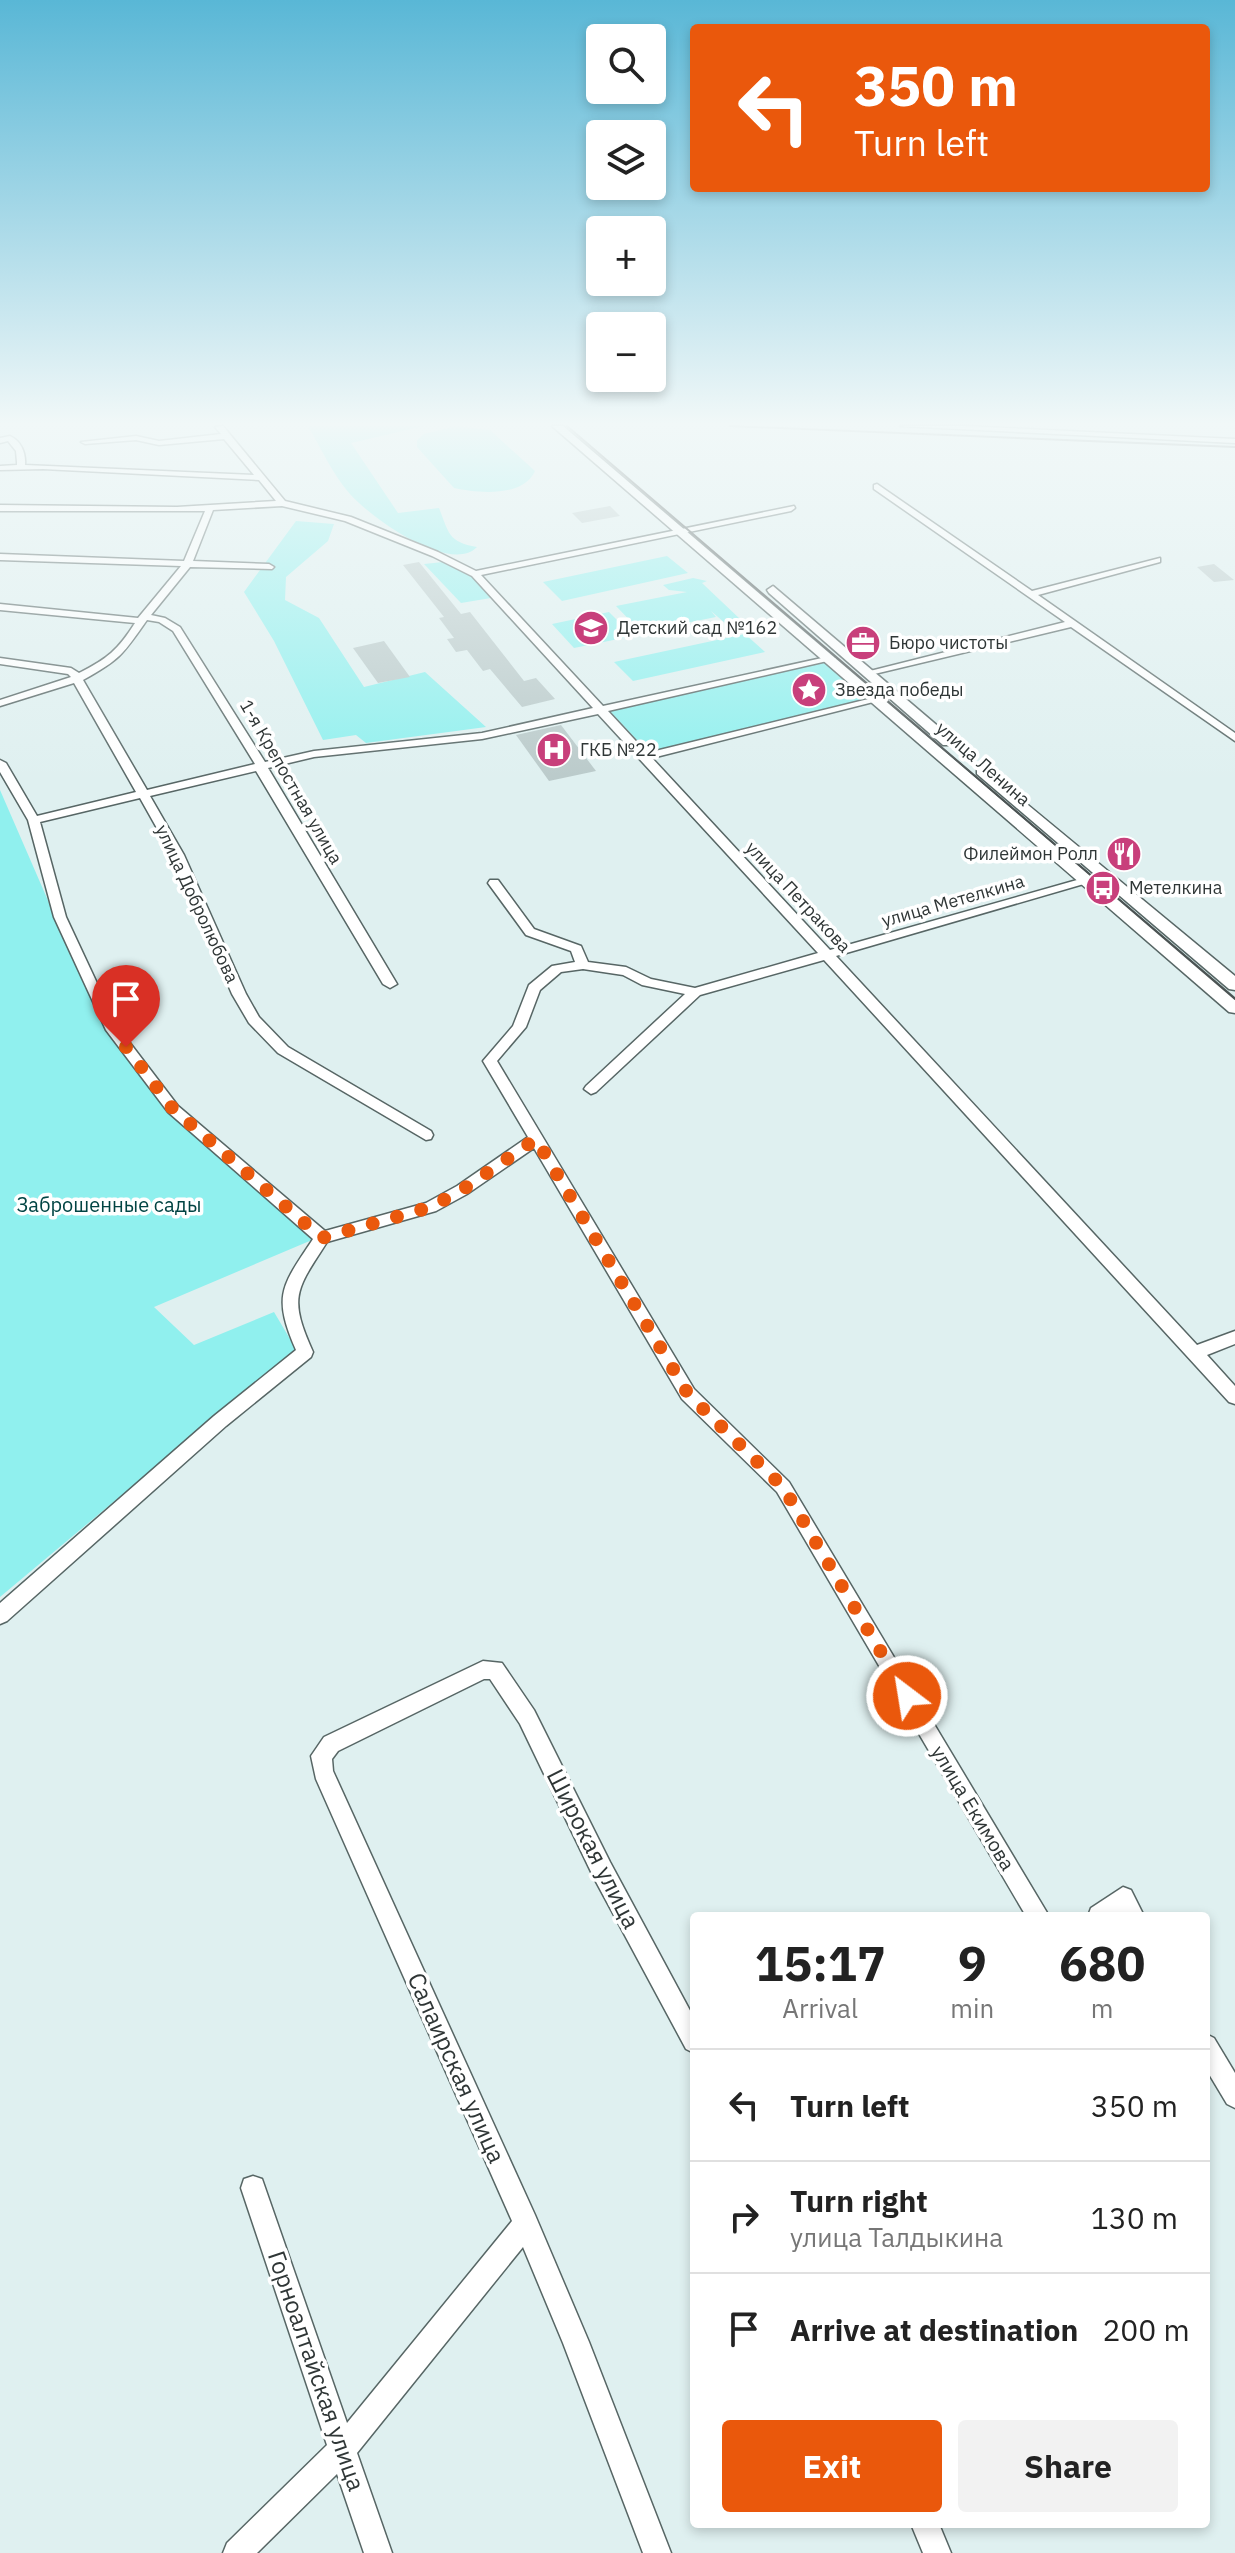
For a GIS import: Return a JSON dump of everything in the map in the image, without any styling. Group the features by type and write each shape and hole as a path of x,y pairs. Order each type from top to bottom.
{"main road":[{"name":"улица Ленина","path":"698,545 1235,1008"},
{"name":"улица Ленина","path":"763,583 1235,985"}],"street":[{"path":"0,703 76,679 116,656 187,565 195,545"},
{"name":"улица Петракова","path":"411,545 475,574 1235,1397"},
{"path":"475,574 618,545"},
{"path":"961,545 1235,738"},
{"path":"0,557 269,567"},
{"path":"1031,594 1157,560"},
{"name":"1-я Крепостная улица","path":"0,607 162,620 177,629 262,766 262,772 390,984"},
{"path":"870,674 1073,623"},
{"path":"34,820 147,796 314,754 482,736 831,659"},
{"path":"0,661 71,671 76,679"},
{"name":"улица Добролюбова","path":"76,679 147,796 178,855 239,994 254,1020 283,1050 426,1135"},
{"path":"644,757 893,694"},
{"path":"0,763 34,820 60,917 111,1027 173,1109 322,1238"},
{"name":"улица Метелкина","path":"695,992 1088,881"},
{"path":"494,883 530,932 576,949 583,965 626,971 647,982 695,992"},
{"name":"улица Екимова","path":"583,965 557,969 534,988 519,1027 490,1061 688,1394 783,1487 1036,1912"},
{"path":"591,1089 695,992"},
{"path":"0,1615 220,1421 305,1352 289,1318 289,1291 322,1238 431,1207 462,1190 536,1139"},
{"path":"1195,1353 1235,1337"},
{"name":"Широкая улица","path":"483,1670 495,1670 527,1717 602,1870 690,2034"},
{"name":"Салаирская улица","path":"483,1670 331,1744 321,1756 329,1786 576,2342 657,2553"},
{"path":"1210,2053 1235,2096"},
{"name":"Горноалтайская улица","path":"253,2188 378,2553"},
{"path":"237,2553 343,2449 526,2224"},
{"path":"927,2528 937,2553"}],"green space":[{"path":"278,545 323,545 286,577 285,600 319,618 364,687 425,672 486,727 366,743 356,735 323,740 274,641 244,592"},
{"path":"422,545 477,547 465,554"},
{"path":"667,556 688,573 562,601 543,582"},
{"path":"443,562 472,575 491,598 461,603 424,564"},
{"path":"693,578 707,581 702,583 740,619 725,623 711,611 716,617 641,632 616,606 687,592 669,590 663,585"},
{"path":"609,612 633,636 574,648 552,624"},
{"path":"745,634 765,652 633,681 614,662"},
{"path":"827,662 870,700 650,754 608,709"},
{"name":"Заброшенные сады","path":"0,790 99,1018 181,1121 312,1240 154,1307 194,1345 274,1312 296,1349 0,1597"}],"building":[{"path":"419,562 461,614 470,612 524,681 536,678 555,699 522,707 490,669 483,671 467,650 456,652 447,639 454,638 439,618 444,617 403,565"},
{"path":"1214,564 1234,580 1214,582 1197,567"},
{"name":"Детский сад №162","path":"596,619 609,633 586,638 572,624"},
{"path":"384,641 410,677 378,683 353,648"},
{"name":"ГКБ №22","path":"561,725 596,771 549,781 516,735"}],"tram line":[{"path":"706,545 1235,999"}],"place":[{"name":"Детский сад №162","path":"591,628"},
{"name":"Бюро чистоты","path":"863,643"},
{"name":"Звезда победы","path":"809,690"},
{"name":"ГКБ №22","path":"554,750"},
{"name":"Филеймон Ролл","path":"1124,854"},
{"name":"Метелкина","path":"1103,888"}],"route":[{"path":"126,1047 173,1109 322,1238 431,1207 462,1190 536,1139 688,1394 783,1487 907,1696"}]}
